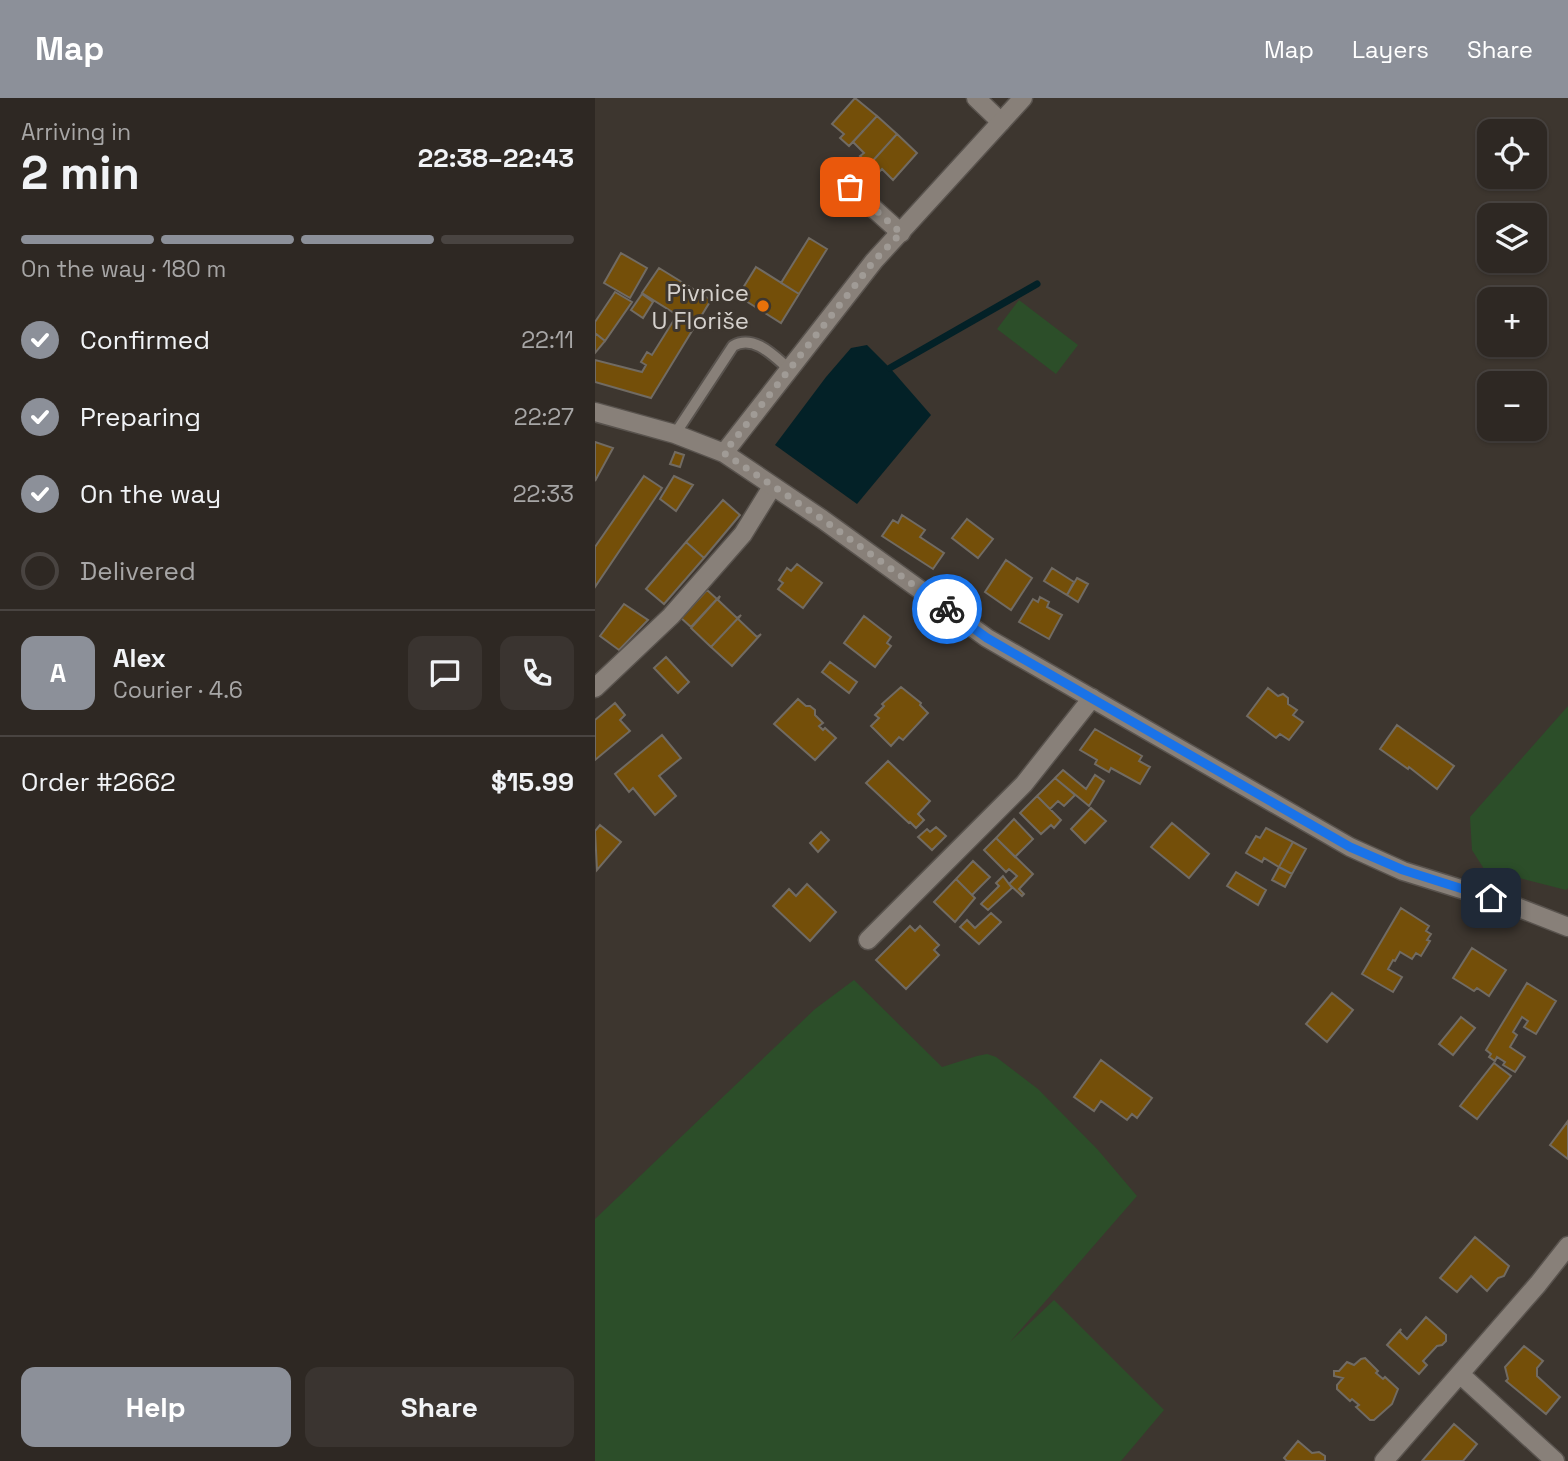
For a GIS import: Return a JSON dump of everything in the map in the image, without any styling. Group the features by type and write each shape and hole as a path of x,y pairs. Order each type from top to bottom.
{"street":[{"path":"976,98 1001,122"},
{"path":"724,453 874,261 1023,98"},
{"path":"833,172 901,233"},
{"path":"595,412 675,434 724,453 822,519 987,638 1350,847 1403,870 1509,904 1568,927"},
{"path":"595,688 670,616 743,534 772,487"},
{"path":"868,940 1024,784 1092,698"},
{"path":"1384,1461 1461,1375 1568,1246"},
{"path":"1461,1375 1555,1461"}],"lane":[{"path":"675,434 733,346 748,343 760,346 789,369"}],"green space":[{"path":"1019,300 1078,345 1056,374 997,329"},
{"path":"1568,706 1566,890 1484,869 1472,850 1470,817"},
{"path":"854,980 942,1067 987,1054 996,1057 1038,1089 1098,1150 1137,1196 1010,1342 1054,1300 1164,1410 1121,1461 595,1461 595,1219 815,1009"}],"water":[{"path":"867,345 931,415 857,504 775,445 851,348"}],"building":[{"path":"855,98 877,116 849,146 840,138 844,134 832,124"},
{"path":"877,116 897,134 869,165 860,156 864,153 853,142"},
{"path":"897,134 917,153 893,180 882,169 878,173 869,165"},
{"path":"809,238 827,249 799,294 781,283"},
{"path":"621,253 647,268 630,298 604,283"},
{"path":"756,267 799,294 781,323 738,296"},
{"path":"659,268 711,300 695,326 642,293"},
{"path":"615,292 632,302 605,341 595,333 595,322"},
{"path":"642,294 653,302 643,318 631,310"},
{"path":"677,315 695,326 651,398 595,382 595,360 642,372 646,365 641,362 647,352 652,355"},
{"path":"595,333 605,341 595,353"},
{"path":"595,442 613,448 595,481"},
{"path":"675,452 684,455 680,467 670,464"},
{"path":"644,476 662,488 595,587 595,547"},
{"path":"674,476 693,485 676,511 660,499"},
{"path":"723,500 740,515 704,558 686,542"},
{"path":"902,515 925,530 920,537 944,553 933,569 882,536 893,520 898,523"},
{"path":"967,519 993,539 978,558 952,538"},
{"path":"686,542 704,558 664,604 646,589"},
{"path":"1006,560 1032,578 1011,610 985,592"},
{"path":"797,564 822,583 803,608 778,589 783,583 779,580 787,568 791,571"},
{"path":"1052,568 1074,582 1067,595 1044,581"},
{"path":"1077,578 1088,584 1078,602 1067,595"},
{"path":"707,590 717,599 691,627 681,618"},
{"path":"720,596 718,600 737,618 741,615 711,647 691,628"},
{"path":"1040,597 1049,602 1047,607 1062,615 1049,639 1019,622 1033,599 1038,602"},
{"path":"624,604 648,620 619,650 600,636"},
{"path":"741,615 738,619 757,637 761,634 732,666 711,647"},
{"path":"864,616 891,637 887,643 891,646 875,667 844,643"},
{"path":"666,657 689,682 678,693 654,668"},
{"path":"830,662 857,682 849,693 822,672"},
{"path":"901,687 921,703 928,713 903,740 899,737 891,746 871,726 879,718 875,715 884,706 882,704"},
{"path":"1268,688 1278,696 1283,694 1288,698 1288,704 1297,710 1293,715 1303,722 1289,740 1280,734 1276,738 1247,716"},
{"path":"798,699 815,710 815,715 823,723 819,726 836,738 815,760 774,724"},
{"path":"615,703 625,715 620,720 630,731 595,760 595,720"},
{"path":"1397,725 1454,766 1437,789 1380,749"},
{"path":"1095,729 1142,756 1139,761 1150,767 1140,784 1111,768 1109,772 1095,764 1097,760 1080,750"},
{"path":"662,735 681,758 659,776 676,796 655,815 633,788 629,792 615,774"},
{"path":"888,761 930,801 918,814 924,820 916,828 866,783"},
{"path":"1063,770 1086,789 1095,775 1104,781 1089,806 1055,778"},
{"path":"1055,778 1075,795 1064,806 1058,801 1050,809 1037,796"},
{"path":"1037,796 1061,820 1054,828 1051,825 1041,834 1020,813"},
{"path":"1091,808 1106,821 1085,843 1071,829"},
{"path":"1014,819 1033,839 1015,857 996,838"},
{"path":"1172,823 1209,854 1189,878 1151,847"},
{"path":"600,825 621,842 597,870 595,831"},
{"path":"936,827 946,836 932,850 918,837 927,829 930,832"},
{"path":"1266,828 1293,842 1279,867 1264,858 1262,862 1246,853 1256,836 1260,838"},
{"path":"821,832 829,840 818,852 810,843"},
{"path":"996,838 1033,874 1019,889 1024,894 1022,896 1009,884 1017,876 1009,869 1006,872 984,850"},
{"path":"1293,842 1306,849 1292,874 1279,867"},
{"path":"973,861 990,877 972,895 956,879"},
{"path":"1279,867 1292,874 1285,887 1272,880"},
{"path":"1236,872 1266,890 1258,905 1227,886"},
{"path":"1003,876 1012,888 988,910 981,904 999,886 996,883"},
{"path":"956,879 975,898 955,922 934,902"},
{"path":"807,884 836,912 810,941 773,906 789,889 796,896"},
{"path":"1401,908 1429,926 1426,931 1431,934 1421,956 1416,953 1412,959 1400,952 1395,961 1393,960 1388,969 1402,977 1393,992 1362,974"},
{"path":"991,913 1001,922 979,944 960,927 967,920 975,928"},
{"path":"910,926 915,931 920,926 939,945 934,950 939,955 906,989 876,960"},
{"path":"1472,948 1506,970 1489,996 1477,988 1474,991 1453,978"},
{"path":"1527,983 1556,1001 1536,1034 1524,1027 1528,1021 1522,1017 1513,1032 1517,1035 1510,1047 1525,1057 1515,1072 1503,1065 1505,1062 1497,1057 1495,1061 1489,1057 1491,1054 1486,1050"},
{"path":"1332,993 1353,1010 1327,1042 1306,1024"},
{"path":"1461,1017 1475,1028 1453,1055 1439,1044"},
{"path":"1101,1060 1152,1098 1137,1118 1132,1114 1127,1120 1101,1101 1094,1111 1074,1097"},
{"path":"1494,1063 1511,1076 1477,1119 1460,1106"},
{"path":"1568,1121 1568,1159 1550,1145"},
{"path":"1475,1237 1509,1266 1504,1276 1498,1278 1487,1291 1471,1276 1457,1292 1440,1278"},
{"path":"1426,1317 1446,1335 1446,1341 1437,1346 1423,1361 1427,1365 1419,1374 1387,1345 1401,1329 1400,1332 1407,1339"},
{"path":"1524,1346 1543,1361 1537,1368 1537,1376 1560,1397 1546,1414 1506,1381 1508,1379 1505,1367"},
{"path":"1365,1358 1378,1371 1376,1373 1398,1389 1392,1404 1374,1420 1370,1420 1356,1407 1359,1405 1337,1389 1343,1378 1334,1376 1334,1371 1339,1371 1347,1362 1354,1365"},
{"path":"1454,1424 1477,1444 1463,1461 1422,1461"},
{"path":"1298,1441 1312,1453 1319,1452 1325,1456 1325,1461 1287,1461 1284,1458"}],"waterway":[{"path":"890,368 1037,284"}],"way so far":[{"path":"850,187 901,233 874,261 724,453 947,609"}],"place":[{"name":"Pivnice U Floriše","path":"763,306"}],"route":[{"path":"947,609 987,638 1350,847 1403,870 1491,898"}]}
